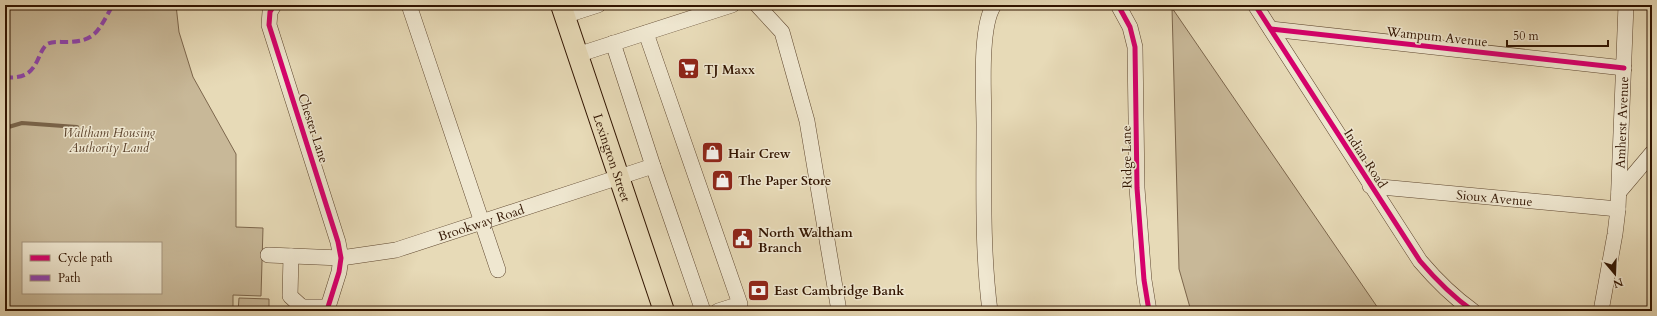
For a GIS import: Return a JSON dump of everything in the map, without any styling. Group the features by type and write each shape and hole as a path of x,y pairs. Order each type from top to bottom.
{"main road":[{"name":"Lexington Street","path":"562,10 664,311"}],"street":[{"name":"Chester Lane","path":"274,5 270,12 270,25 333,222 341,258"},
{"path":"409,5 498,270"},
{"path":"562,10 598,5"},
{"path":"578,55 732,5"},
{"path":"757,5 782,32 807,121 839,311"},
{"path":"990,311 983,231 984,67 987,25 994,5"},
{"name":"Ridge Lane","path":"1118,5 1130,27 1135,47 1138,202 1143,273 1149,311"},
{"name":"Indian Road","path":"1255,5 1370,186 1420,261 1438,283 1474,311"},
{"name":"Amherst Avenue","path":"1601,311 1618,209 1626,5"},
{"name":"Wampum Avenue","path":"1271,29 1624,68"},
{"path":"646,33 740,304 718,311"},
{"path":"613,43 653,166 703,311"},
{"path":"1619,192 1652,152"},
{"name":"Brookway Road","path":"268,255 341,258 396,250 653,166"},
{"name":"Sioux Avenue","path":"1370,186 1618,209"},
{"path":"291,256 290,296 302,309 328,307 339,272 341,258"}],"green space":[{"name":"Waltham Housing Authority Land","path":"5,5 176,5 179,32 193,77 236,154 236,227 263,228 261,296 233,295 233,311 5,311"},
{"path":"1170,5 1380,311 1191,311 1179,269 1172,8"},
{"path":"239,298 269,299 269,311 238,311"}],"waterway":[{"path":"5,128 22,123 77,127"}],"marked path":[{"path":"5,77 22,76 30,71 47,44 54,42 84,40 90,37 100,28 113,5"}],"cycle path":[{"path":"274,5 270,12 269,25 338,242 341,258 339,272 328,307"},
{"path":"1118,5 1130,27 1135,47 1137,188 1144,280 1149,311"},
{"path":"1255,5 1420,261 1445,288 1473,311"},
{"path":"1271,29 1624,68"}],"place":[{"name":"TJ Maxx","path":"688,69"},
{"name":"Hair Crew","path":"712,153"},
{"name":"The Paper Store","path":"722,180"},
{"name":"North Waltham Branch","path":"742,239"},
{"name":"East Cambridge Bank","path":"758,290"}]}
